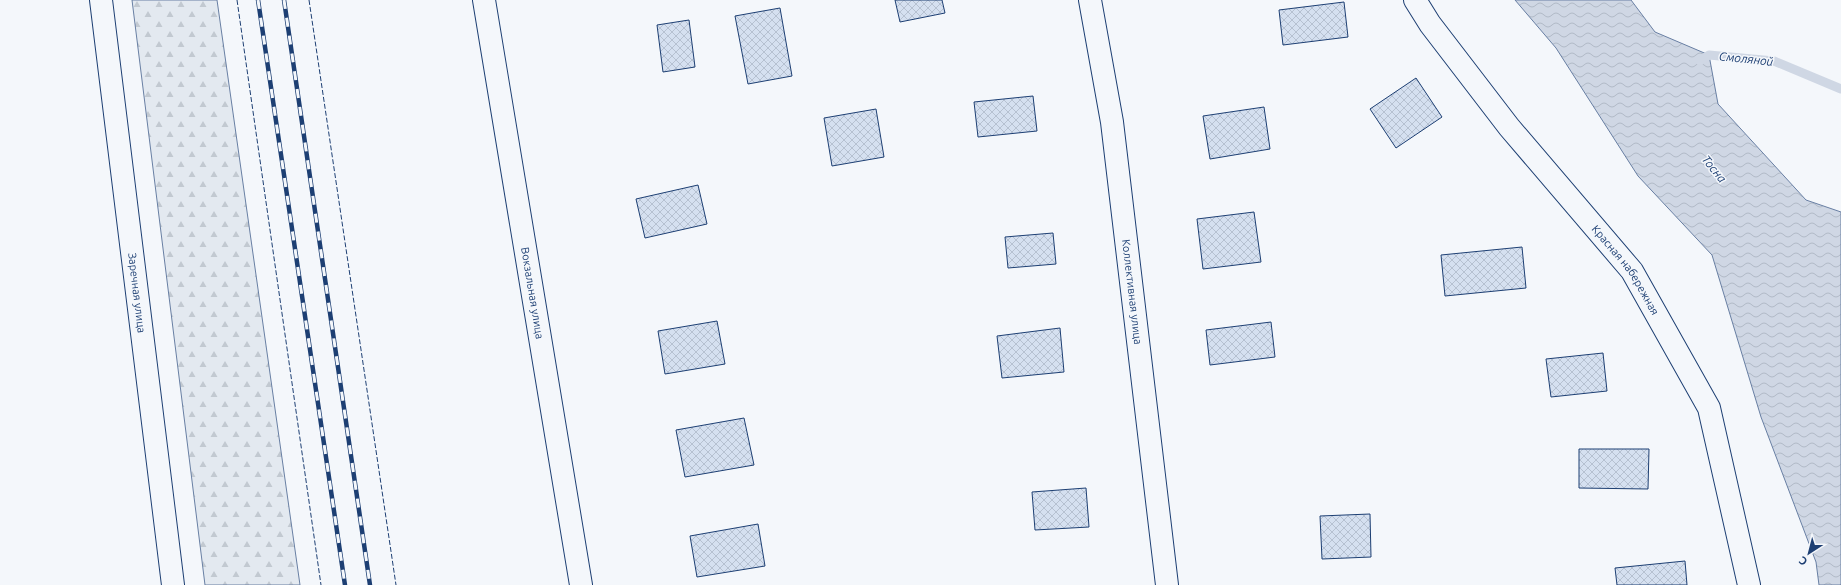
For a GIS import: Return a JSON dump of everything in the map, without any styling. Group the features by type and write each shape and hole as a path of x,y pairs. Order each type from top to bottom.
{"street":[{"name":"Заречная улица","path":"101,0 173,585"},
{"name":"Вокзальная улица","path":"484,0 581,585"},
{"name":"Коллективная улица","path":"1090,0 1112,122 1167,585"},
{"name":"Красная набережная","path":"1415,0 1430,24 1509,127 1632,271 1709,408 1749,585"}],"green space":[{"path":"132,0 217,0 300,585 205,585"}],"water":[{"name":"Тосна","path":"1515,0 1631,0 1655,32 1709,55 1718,104 1806,200 1841,212 1841,585 1819,585 1816,562 1761,417 1712,255 1638,176 1556,48"}],"building":[{"path":"895,0 942,0 945,13 900,22"},
{"path":"1344,2 1348,37 1283,45 1279,10"},
{"path":"780,8 792,76 748,84 735,16"},
{"path":"689,20 695,67 663,72 657,25"},
{"path":"1416,78 1442,117 1396,148 1370,109"},
{"path":"1033,96 1037,131 978,137 974,102"},
{"path":"1264,107 1270,149 1210,159 1203,116"},
{"path":"876,109 884,157 832,166 824,118"},
{"path":"698,185 707,224 645,238 636,199"},
{"path":"1254,212 1261,262 1203,269 1197,219"},
{"path":"1053,233 1056,264 1008,268 1005,237"},
{"path":"1522,247 1526,288 1445,296 1441,255"},
{"path":"717,321 725,364 665,374 658,331"},
{"path":"1271,322 1275,357 1210,365 1206,330"},
{"path":"1060,328 1064,372 1002,378 997,336"},
{"path":"1603,353 1607,391 1551,397 1546,359"},
{"path":"744,418 754,465 685,477 676,430"},
{"path":"1579,449 1649,449 1648,489 1579,488"},
{"path":"1086,488 1089,527 1035,530 1032,492"},
{"path":"1370,514 1371,557 1322,559 1320,516"},
{"path":"758,524 765,566 697,577 690,536"},
{"path":"1685,561 1687,585 1617,585 1615,568"}],"waterway":[{"name":"Смоляной","path":"1700,61 1709,55 1774,61 1841,89"}],"railway":[{"path":"258,0 345,585"},
{"path":"284,0 370,585"}],"fence":[{"path":"237,0 321,585"},
{"path":"309,0 396,585"}]}
